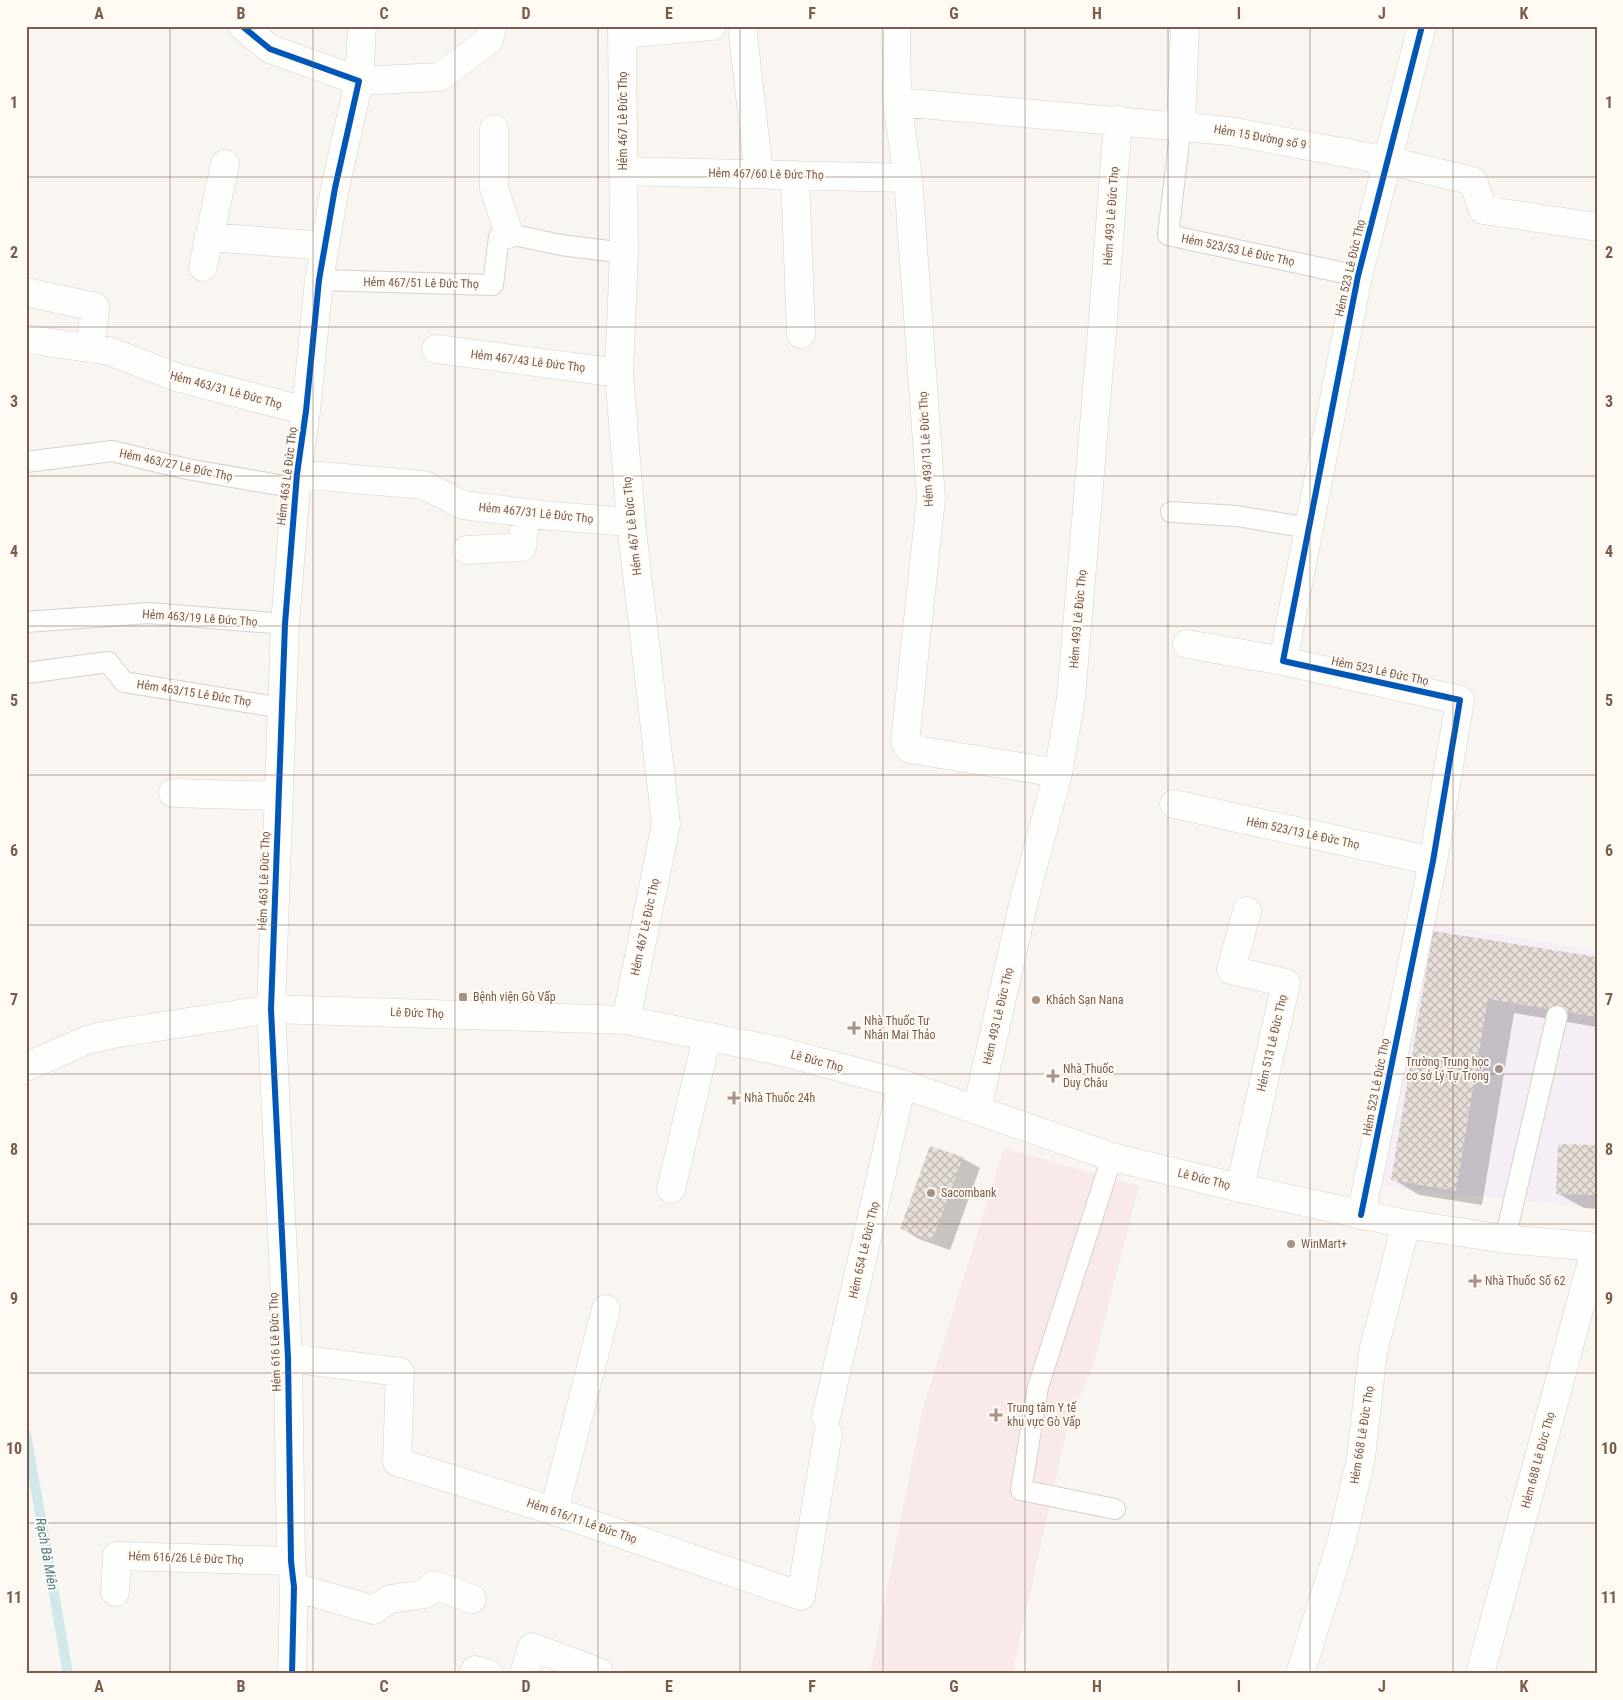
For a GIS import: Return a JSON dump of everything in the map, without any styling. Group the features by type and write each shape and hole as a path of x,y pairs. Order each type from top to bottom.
{"street":[{"path":"242,26 270,49 359,81 440,77 489,40 492,26"},
{"name":"Hẻm 463 Lê Đức Thọ","path":"271,1009 284,624 296,481 306,411 319,280 335,188 359,81 362,26"},
{"path":"622,30 712,26"},
{"path":"742,26 759,174"},
{"name":"Hẻm 493/13 Lê Đức Thọ","path":"896,26 897,102 908,178 931,498 905,742 910,749 1058,773"},
{"path":"1182,125 1184,26"},
{"name":"Hẻm 523 Lê Đức Thọ","path":"1361,1215 1433,861 1460,700 1283,661 1358,276 1389,161 1422,26"},
{"name":"Hẻm 467 Lê Đức Thọ","path":"622,30 624,253 619,373 631,522 666,824 626,1020"},
{"name":"Hẻm 15 Đường số 9","path":"897,102 1182,125 1229,131 1389,161 1473,181 1483,210 1597,227"},
{"name":"Hẻm 493 Lê Đức Thọ","path":"977,1109 1025,896 1058,773 1071,698 1118,120"},
{"path":"494,129 494,188 509,234"},
{"path":"203,267 225,164"},
{"name":"Hẻm 467/60 Lê Đức Thọ","path":"624,171 908,178"},
{"path":"795,175 801,334"},
{"path":"209,237 324,246"},
{"path":"26,292 95,307 90,348"},
{"name":"Hẻm 463/31 Lê Đức Thọ","path":"26,339 109,351 176,378 306,411"},
{"name":"Hẻm 467/43 Lê Đức Thọ","path":"436,349 619,373"},
{"name":"Hẻm 467/31 Lê Đức Thọ","path":"296,481 424,484 463,505 526,513 631,522"},
{"path":"468,550 522,547 526,513"},
{"path":"1187,644 1283,661"},
{"path":"173,793 278,796"},
{"name":"Hẻm 523/13 Lê Đức Thọ","path":"1174,804 1433,861"},
{"name":"Hẻm 513 Lê Đức Thọ","path":"1240,1188 1286,983 1231,970 1246,911"},
{"name":"Lê Đức Thọ","path":"26,1067 87,1040 271,1009 626,1020 779,1051 902,1084 1112,1157 1240,1188 1406,1224 1505,1239 1596,1247"},
{"name":"Hẻm 616 Lê Đức Thọ","path":"271,1009 288,1358 293,1574 292,1674"},
{"path":"671,1189 707,1037"},
{"name":"Hẻm 654 Lê Đức Thọ","path":"827,1425 902,1084"},
{"name":"Hẻm 668 Lê Đức Thọ","path":"1300,1674 1342,1540 1361,1458 1374,1352 1406,1224"},
{"name":"Hẻm 688 Lê Đức Thọ","path":"1480,1674 1596,1247"},
{"path":"554,1511 606,1309"},
{"name":"Hẻm 616/11 Lê Đức Thọ","path":"288,1358 400,1372 397,1462 554,1511 801,1596 827,1425"},
{"name":"Hẻm 616/26 Lê Đức Thọ","path":"115,1592 117,1556 293,1574"},
{"path":"293,1574 374,1610 390,1599 426,1594 434,1585 472,1599"},
{"path":"524,1674 532,1647 599,1672"},
{"path":"473,1674 475,1670 489,1674"}],"lane":[{"name":"Hẻm 523/53 Lê Đức Thọ","path":"1182,125 1168,235 1358,276"},
{"path":"509,234 561,245 624,253"},
{"name":"Hẻm 467/51 Lê Đức Thọ","path":"319,280 493,284 499,237 509,234"},
{"name":"Hẻm 463/27 Lê Đức Thọ","path":"26,462 112,451 187,469 296,481"},
{"path":"1170,512 1237,516 1308,528"},
{"name":"Hẻm 463/19 Lê Đức Thọ","path":"26,622 149,613 284,624"},
{"name":"Hẻm 463/15 Lê Đức Thọ","path":"26,673 108,662 124,682 282,708"},
{"path":"1505,1239 1557,1016"},
{"path":"1112,1157 1038,1388 1021,1490 1115,1509"}],"shaded area":[{"name":"Trường Trung học cơ sở Lý Tự Trọng","path":"1431,923 1597,951 1597,1208 1377,1186"},
{"name":"Trung tâm Y tế khu vực Gò Vấp","path":"1004,1148 1139,1186 1093,1366 1069,1420 1012,1674 870,1674 922,1411"}],"building":[{"path":"1433,931 1597,957 1597,1017 1488,999 1456,1191 1391,1180"},
{"path":"1558,1144 1597,1145 1597,1195 1556,1194"},
{"name":"Sacombank","path":"930,1146 963,1157 932,1241 900,1229"}],"waterway":[{"name":"Rạch Bà Miên","path":"26,1434 68,1674"}],"cycle path":[{"path":"242,26 270,49 359,81 335,188 319,280 306,411 297,474 285,624 271,1009 288,1358 291,1561 294,1587 292,1674"},
{"path":"1361,1215 1433,861 1460,700 1283,661 1358,276 1422,26"}],"place":[{"name":"Bệnh viện Gò Vấp","path":"463,997"},
{"name":"Khách Sạn Nana","path":"1036,1000"},
{"name":"Nhà Thuốc Tư Nhân Mai Thảo","path":"854,1028"},
{"name":"Trường Trung học cơ sở Lý Tự Trọng","path":"1499,1069"},
{"name":"Nhà Thuốc Duy Châu","path":"1053,1076"},
{"name":"Nhà Thuốc 24h","path":"734,1098"},
{"name":"Sacombank","path":"931,1193"},
{"name":"WinMart+","path":"1291,1244"},
{"name":"Nhà Thuốc Số 62","path":"1475,1281"},
{"name":"Trung tâm Y tế khu vực Gò Vấp","path":"996,1415"}]}
